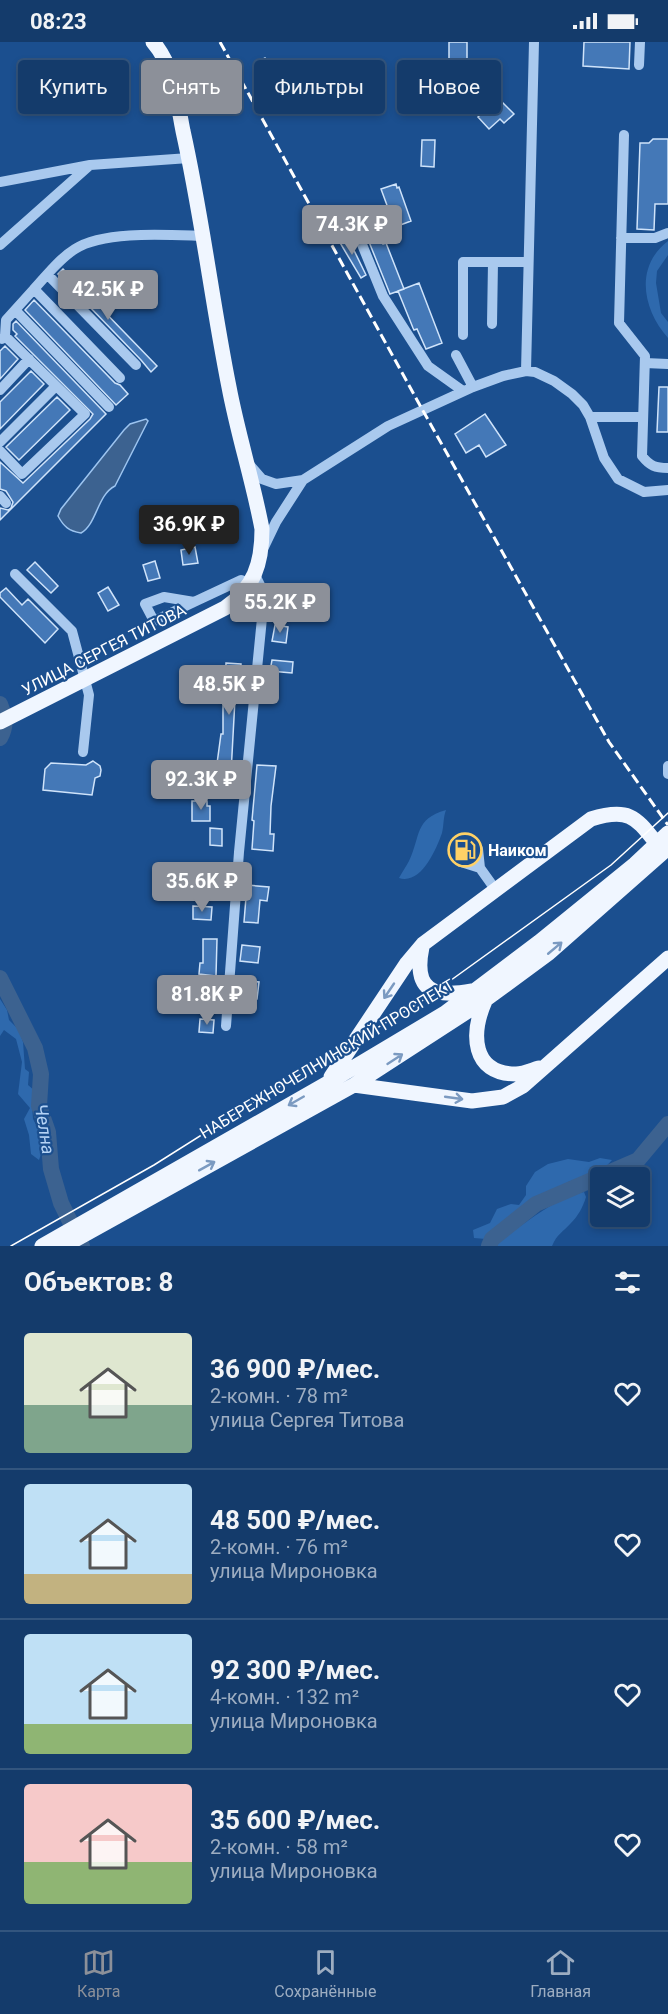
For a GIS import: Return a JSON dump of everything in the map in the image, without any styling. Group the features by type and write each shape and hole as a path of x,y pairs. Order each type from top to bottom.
{"main road":[{"path":"153,42 161,51 171,74 189,158 229,386 262,529 262,551"},
{"name":"УЛИЦА СЕРГЕЯ ТИТОВА","path":"0,722 225,608 244,593 262,551"},
{"path":"326,1084 407,963 423,944 591,819 608,814 622,814 636,819 668,857"},
{"name":"НАБЕРЕЖНОЧЕЛНИНСКИЙ ПРОСПЕКТ","path":"42,1246 354,1085 479,996 549,953 639,867 668,833"},
{"name":"НАБЕРЕЖНОЧЕЛНИНСКИЙ ПРОСПЕКТ","path":"639,867 668,848"},
{"path":"423,944 419,962 424,985 435,993 479,996 475,1037 479,1054 494,1069 517,1074 545,1066"},
{"path":"354,1085 472,1101 503,1097 523,1086 668,958"},
{"name":"НАБЕРЕЖНОЧЕЛНИНСКИЙ ПРОСПЕКТ","path":"64,1246 135,1199 445,1013 479,996"}],"street":[{"path":"526,370 534,42"},
{"path":"639,65 640,42"},
{"path":"624,135 619,324 645,356 642,456 648,464 656,468 668,468"},
{"path":"0,182 90,165 189,158"},
{"path":"0,245 90,165"},
{"path":"350,215 383,296 428,366 468,389"},
{"path":"621,238 655,238 668,233"},
{"path":"0,452 22,474 85,414 29,359 3,338 6,320 34,288 62,259 86,243 153,234 204,236"},
{"path":"463,335 463,262 528,262"},
{"path":"492,324 493,262"},
{"path":"48,274 136,365"},
{"path":"34,288 120,378"},
{"path":"15,310 109,407"},
{"path":"456,355 468,389"},
{"path":"0,390 29,359"},
{"path":"645,363 668,364"},
{"path":"248,463 262,479 276,484 303,480 388,426 468,389 526,370 554,381 583,405 590,417 604,458 618,479 644,492 668,490"},
{"path":"0,442 56,386"},
{"path":"590,417 642,417"},
{"path":"262,551 276,522 303,480"},
{"path":"15,574 72,631 89,695 83,752"},
{"path":"194,602 241,580 252,578 262,589 263,608 239,852 226,1026"},
{"path":"668,766 668,774"},
{"path":"480,868 495,889"}],"shaded area":[{"path":"668,241 668,255 657,271 656,283 661,313 668,322 668,338 659,327 648,302 646,276 657,251"},
{"path":"146,419 148,421 115,486 104,496 91,523 81,533 67,528 58,516 61,509 124,430 130,424"},
{"path":"446,810 442,833 427,864 414,876 407,879 399,878 413,852 423,824 428,818"},
{"path":"0,999 7,1010 9,1020 19,1030 23,1042 25,1069 29,1072 28,1085 35,1091 32,1106 33,1119 40,1132 39,1143 43,1148 39,1160 31,1154 24,1119 30,1108 18,1094 22,1062 16,1039 4,1030 0,1036"},
{"path":"600,1158 612,1160 606,1167 590,1167 590,1174 568,1182 523,1210 522,1221 514,1227 506,1222 486,1239 474,1238 473,1230 490,1223 497,1209 511,1204 519,1205 526,1195 526,1186 535,1172 548,1164 568,1159 589,1162"},
{"path":"584,1192 586,1197 580,1211 552,1246 487,1246 559,1201"}],"building":[{"path":"449,42 467,42 467,60 449,60"},
{"path":"584,42 630,42 629,69 583,66"},
{"path":"501,103 514,114 504,123 500,119 489,129 478,117 481,114 501,114"},
{"path":"653,139 668,139 668,204 655,204 654,230 637,229 640,143 649,143"},
{"path":"422,140 435,140 434,167 421,166"},
{"path":"396,184 411,221 395,227 381,189"},
{"path":"377,228 383,244 386,243 404,289 390,294 365,232"},
{"path":"347,236 366,275 361,278 339,241"},
{"path":"63,269 157,366 151,372 58,274"},
{"path":"419,283 442,343 426,349 417,329 413,328 398,291"},
{"path":"34,300 128,394 116,405 25,310"},
{"path":"16,321 106,414 0,520 0,508 8,510 13,502 6,491 0,489 0,462 23,483 93,414 15,336 17,334 13,330 13,324"},
{"path":"5,346 18,359 0,379 0,351"},
{"path":"31,371 44,384 0,429 0,402"},
{"path":"659,387 668,387 668,432 657,432"},
{"path":"57,397 70,410 19,460 6,447"},
{"path":"485,414 506,445 486,457 479,445 466,453 455,434"},
{"path":"195,547 198,563 183,565 181,550"},
{"path":"155,561 160,578 148,581 143,565"},
{"path":"35,562 58,586 51,593 27,570"},
{"path":"108,587 119,605 108,611 98,593"},
{"path":"6,588 22,605 28,599 58,629 45,643 0,597 0,593"},
{"path":"275,625 288,627 286,643 272,641"},
{"path":"272,660 293,662 292,673 270,671"},
{"path":"226,663 241,664 240,689 244,689 244,699 235,699 231,773 216,771 221,734 223,734 223,689 225,689"},
{"path":"93,761 100,766 101,770 100,776 95,778 92,795 43,790 45,769 51,763 86,765"},
{"path":"257,765 276,766 270,834 274,834 273,851 252,849"},
{"path":"192,801 207,801 207,806 210,806 210,821 192,821"},
{"path":"210,828 222,829 222,846 210,845"},
{"path":"208,866 223,866 222,890 207,890"},
{"path":"247,885 269,887 267,901 260,900 258,923 244,922"},
{"path":"193,906 212,907 211,920 193,919"},
{"path":"203,939 217,939 216,976 199,974 200,963 203,963"},
{"path":"242,945 260,947 258,963 240,961"},
{"path":"240,980 259,982 257,999 238,997"},
{"path":"200,1019 214,1020 213,1033 199,1032"}],"waterway":[{"name":"Челна","path":"0,704 4,721 4,729 0,738"},
{"name":"Челна","path":"0,978 35,1048 41,1074 39,1106 48,1132 51,1169 61,1203 82,1246"},
{"name":"Челна","path":"489,1246 492,1239 536,1204 638,1160 668,1124"}],"tram line":[{"path":"11,1246 154,1165 422,1001 611,865 668,813"}],"railway":[{"path":"220,42 609,742 668,825"}],"place":[{"name":"Наиком","path":"465,850"}]}
